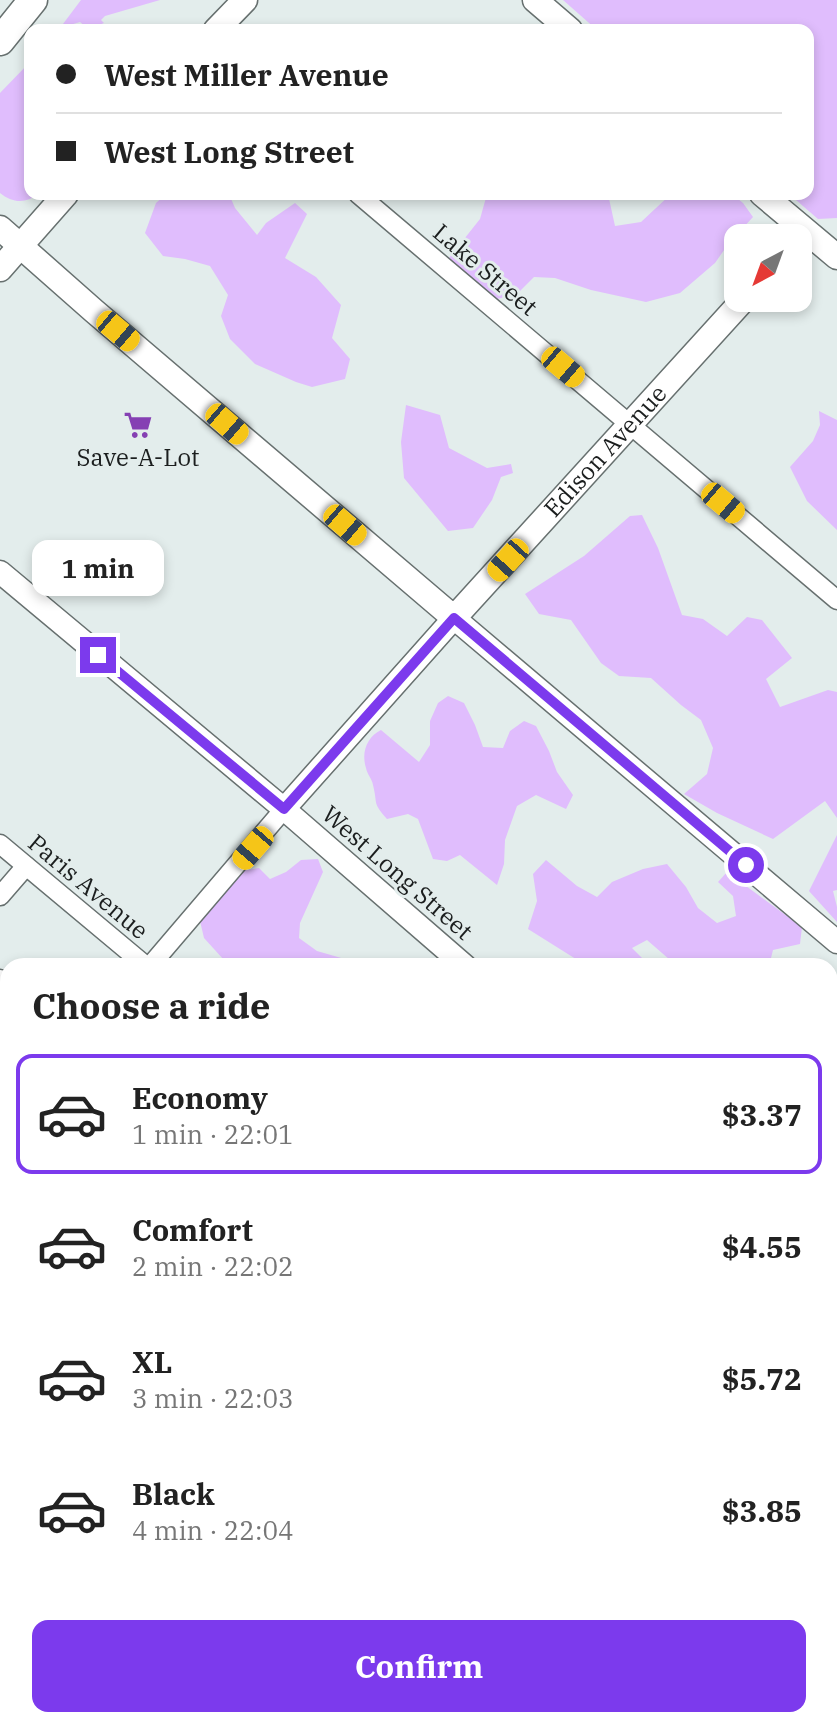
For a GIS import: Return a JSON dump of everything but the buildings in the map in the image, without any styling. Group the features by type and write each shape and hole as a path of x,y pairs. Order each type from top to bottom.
{"main road":[{"path":"0,41 33,0"},
{"path":"222,24 245,0"},
{"path":"535,0 563,24"},
{"path":"0,269 61,200"},
{"path":"769,200 819,242"},
{"path":"0,228 454,618"},
{"name":"Edison Avenue","path":"454,618 732,312"}],"street":[{"name":"Lake Street","path":"365,200 837,600"},
{"name":"West Long Street","path":"0,572 284,809 456,958"},
{"name":"Edison Avenue","path":"155,958 454,618"},
{"path":"454,618 837,942"},
{"name":"Paris Avenue","path":"0,844 138,958"},
{"path":"0,896 26,866"}],"shaded area":[{"path":"81,0 160,0 105,16 102,24 63,24"},
{"path":"563,0 837,0 837,218 818,219 796,200 814,200 814,24 590,24"},
{"path":"24,68 24,200 19,201 0,193 0,93"},
{"path":"159,200 232,200 257,235 266,223 295,203 307,214 285,258 316,277 341,305 332,338 350,359 345,379 312,387 255,364 230,339 221,316 228,295 210,266 163,256 145,233"},
{"path":"485,200 609,200 615,226 641,222 665,200 739,200 753,217 747,224 724,224 724,250 715,263 680,293 646,302 591,290 555,278 534,277 517,294 497,299 472,281 449,258 480,219"},
{"path":"406,405 440,415 449,448 487,468 511,464 513,473 501,477 492,500 473,528 448,531 404,478 401,442"},
{"path":"819,411 837,420 837,530 807,501 790,467 813,441 820,425"},
{"path":"642,515 658,548 682,615 703,619 727,636 747,617 762,620 792,658 766,679 780,707 828,690 837,692 837,818 825,801 773,839 684,794 707,774 713,748 701,720 651,678 619,676 601,663 571,620 539,614 525,594 584,556 630,516"},
{"path":"448,696 464,703 483,747 503,748 510,731 524,721 536,726 557,772 573,795 566,809 536,795 517,806 505,840 504,864 497,885 460,855 447,861 433,859 418,819 408,814 387,819 377,806 367,770 364,756 366,746 381,730 419,762 430,745 430,721 438,703"},
{"path":"837,835 837,890 833,891 837,922 809,891"},
{"path":"318,859 323,872 300,923 299,938 317,951 341,958 222,958 204,938 200,921 241,871 259,868 270,879 301,860"},
{"path":"546,860 577,886 597,897 612,882 643,869 667,864 698,908 717,923 736,916 733,896 718,882 727,872 802,927 800,944 773,950 771,958 668,958 647,940 632,948 642,958 574,958 528,929 537,901 533,874"}],"place":[{"name":"Save-A-Lot","path":"138,425"}],"route":[{"path":"98,655 284,809 454,618 746,865"}]}
